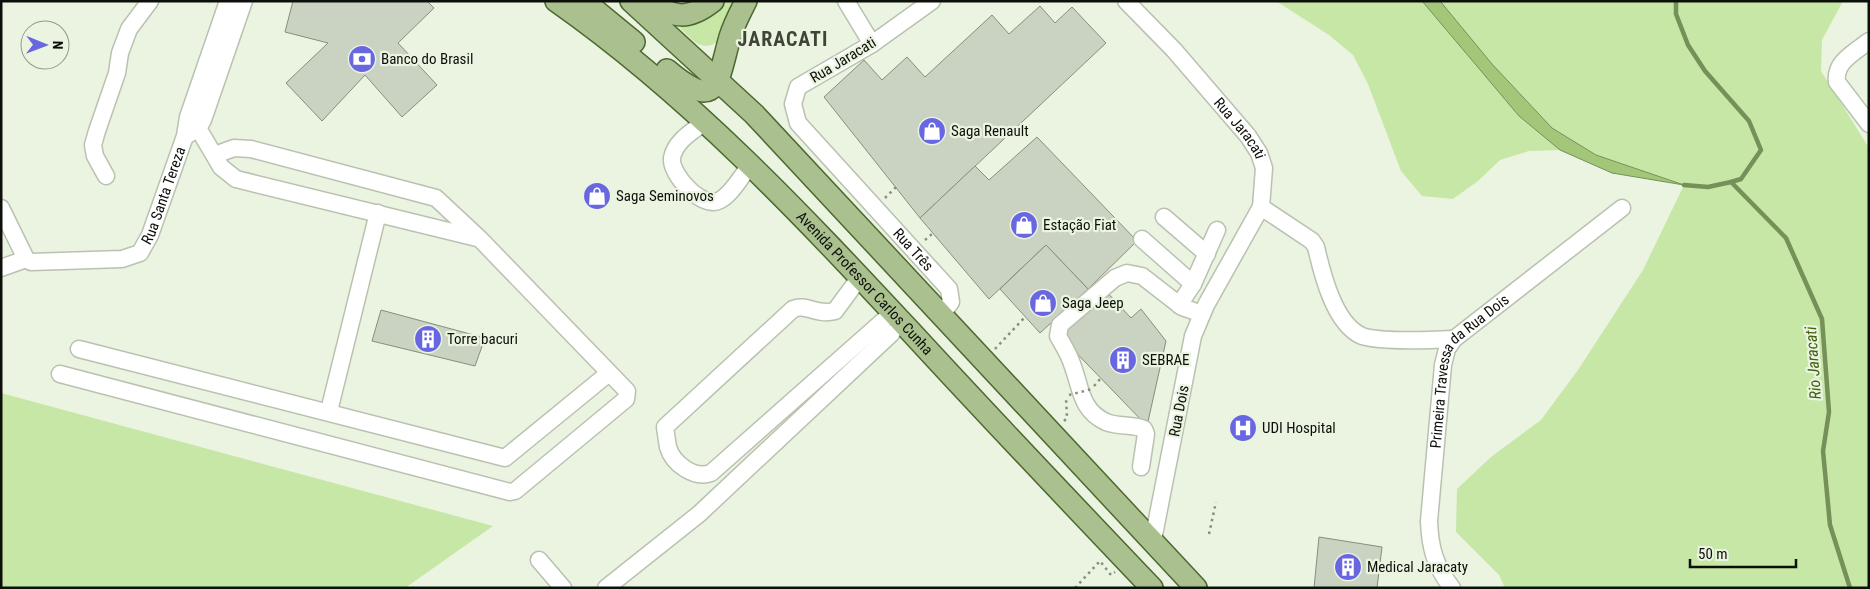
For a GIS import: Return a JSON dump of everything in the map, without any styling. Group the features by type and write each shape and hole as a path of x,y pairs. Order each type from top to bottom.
{"main road":[{"name":"Avenida Professor Carlos Cunha","path":"556,1 654,76 751,164 860,277 1152,588"},
{"path":"584,1 689,88 706,91 719,80 730,35 746,1"},
{"path":"630,1 719,80 754,114 1196,588"},
{"path":"650,1 664,11 680,15 699,11 714,1"},
{"path":"730,35 732,71 754,114"}],"street":[{"path":"106,176 95,156 93,145 117,73 120,53 129,29 150,1"},
{"name":"Rua Santa Tereza","path":"191,132 188,117 228,1"},
{"name":"Rua Santa Tereza","path":"26,259 38,262 122,259 140,253 150,235 191,132 208,108 244,1"},
{"path":"846,1 872,44"},
{"name":"Rua Jaracati","path":"794,112 794,95 798,87 872,44 932,1"},
{"name":"Rua Jaracati","path":"1126,1 1174,50 1248,136 1259,153 1264,168 1261,207"},
{"path":"1869,41 1841,63 1836,75 1837,82 1869,124"},
{"name":"Rua Três","path":"794,112 798,123 949,289 951,302 942,314"},
{"path":"705,122 682,139 672,156 672,167 696,196 705,202 717,202 725,197 751,164"},
{"path":"191,132 214,152 221,167 236,179 480,239"},
{"path":"60,374 512,492 626,399 627,391 480,239 440,201 431,196 251,149 234,148 214,152"},
{"path":"840,206 857,188"},
{"path":"1261,207 1312,241 1316,247 1327,292 1351,327 1362,336 1425,340 1454,339"},
{"name":"Rua Dois","path":"1153,540 1194,336 1202,314 1261,207"},
{"path":"1,208 26,259 1,268"},
{"name":"Primeira Travessa da Rua Dois","path":"1452,588 1435,561 1430,544 1429,521 1443,365 1447,349 1454,339 1622,208"},
{"path":"329,411 378,213"},
{"path":"1164,217 1207,254"},
{"path":"1178,305 1193,284 1217,230"},
{"path":"1142,239 1193,284"},
{"path":"1141,467 1146,434 1144,429 1109,423 1086,406 1081,397 1072,364 1058,336 1060,325 1115,278 1127,273 1142,276 1178,305 1202,314"},
{"path":"606,588 699,514 888,327 711,473 696,475 688,471 668,449 665,427 793,309 805,307 820,314 835,311 860,277"},
{"path":"79,349 329,411 505,458 608,373"},
{"path":"539,560 563,588"}],"path":[{"path":"985,360 1026,317"},
{"path":"1052,432 1068,418 1066,399 1069,395 1092,389 1101,378"},
{"path":"1209,534 1216,502"},
{"path":"1075,588 1100,561"}],"shaded area":[{"path":"725,1 738,1 719,40 713,44 701,45 691,39 676,24 692,22 709,16"},
{"path":"1276,1 1422,1 1519,116 1560,150 1529,151 1500,160 1478,181 1453,199 1422,196 1401,171 1368,84 1353,55 1329,35"},
{"path":"1422,1 1440,1 1492,64 1552,128 1596,155 1684,185 1612,173 1560,150 1519,116"},
{"path":"1440,1 1843,1 1822,40 1821,71 1869,148 1869,588 1505,588 1499,575 1456,532 1457,489 1491,457 1541,420 1578,370 1643,270 1684,185 1596,155 1552,128 1492,64"},
{"path":"1,393 493,526 405,588 1,588"}],"building":[{"name":"Banco do Brasil","path":"293,1 427,1 434,8 398,43 437,85 402,117 365,75 322,121 286,83 328,43 285,32"},
{"name":"Saga Renault","path":"1040,6 1055,23 1072,7 1106,43 920,218 824,97 864,60 882,80 907,57 925,77 992,15 1009,34"},
{"name":"Estação Fiat","path":"1037,137 1137,241 1088,289 1046,245 989,299 920,218 975,166 989,180"},
{"name":"Saga Jeep","path":"1046,245 1088,289 1040,333 1000,289"},
{"name":"SEBRAE","path":"1105,290 1131,318 1141,309 1166,341 1147,426 1060,336"},
{"name":"Torre bacuri","path":"381,310 485,338 475,366 372,341"},
{"name":"Medical Jaracaty","path":"1319,537 1382,547 1377,588 1314,588"}],"waterway":[{"path":"1676,1 1676,14 1688,45 1705,71 1749,121 1761,150 1741,179 1731,182"},
{"name":"Rio Jaracati","path":"1684,185 1708,187 1731,182 1786,238 1822,319 1829,412 1823,451 1830,525 1850,588"}],"place":[{"name":"Banco do Brasil","path":"362,59"},
{"name":"Saga Renault","path":"932,131"},
{"name":"Saga Seminovos","path":"597,196"},
{"name":"Estação Fiat","path":"1024,225"},
{"name":"Saga Jeep","path":"1043,303"},
{"name":"Torre bacuri","path":"428,339"},
{"name":"SEBRAE","path":"1123,360"},
{"name":"UDI Hospital","path":"1243,428"},
{"name":"Medical Jaracaty","path":"1348,567"}],"district":[{"name":"JARACATI","path":"783,39"}]}
